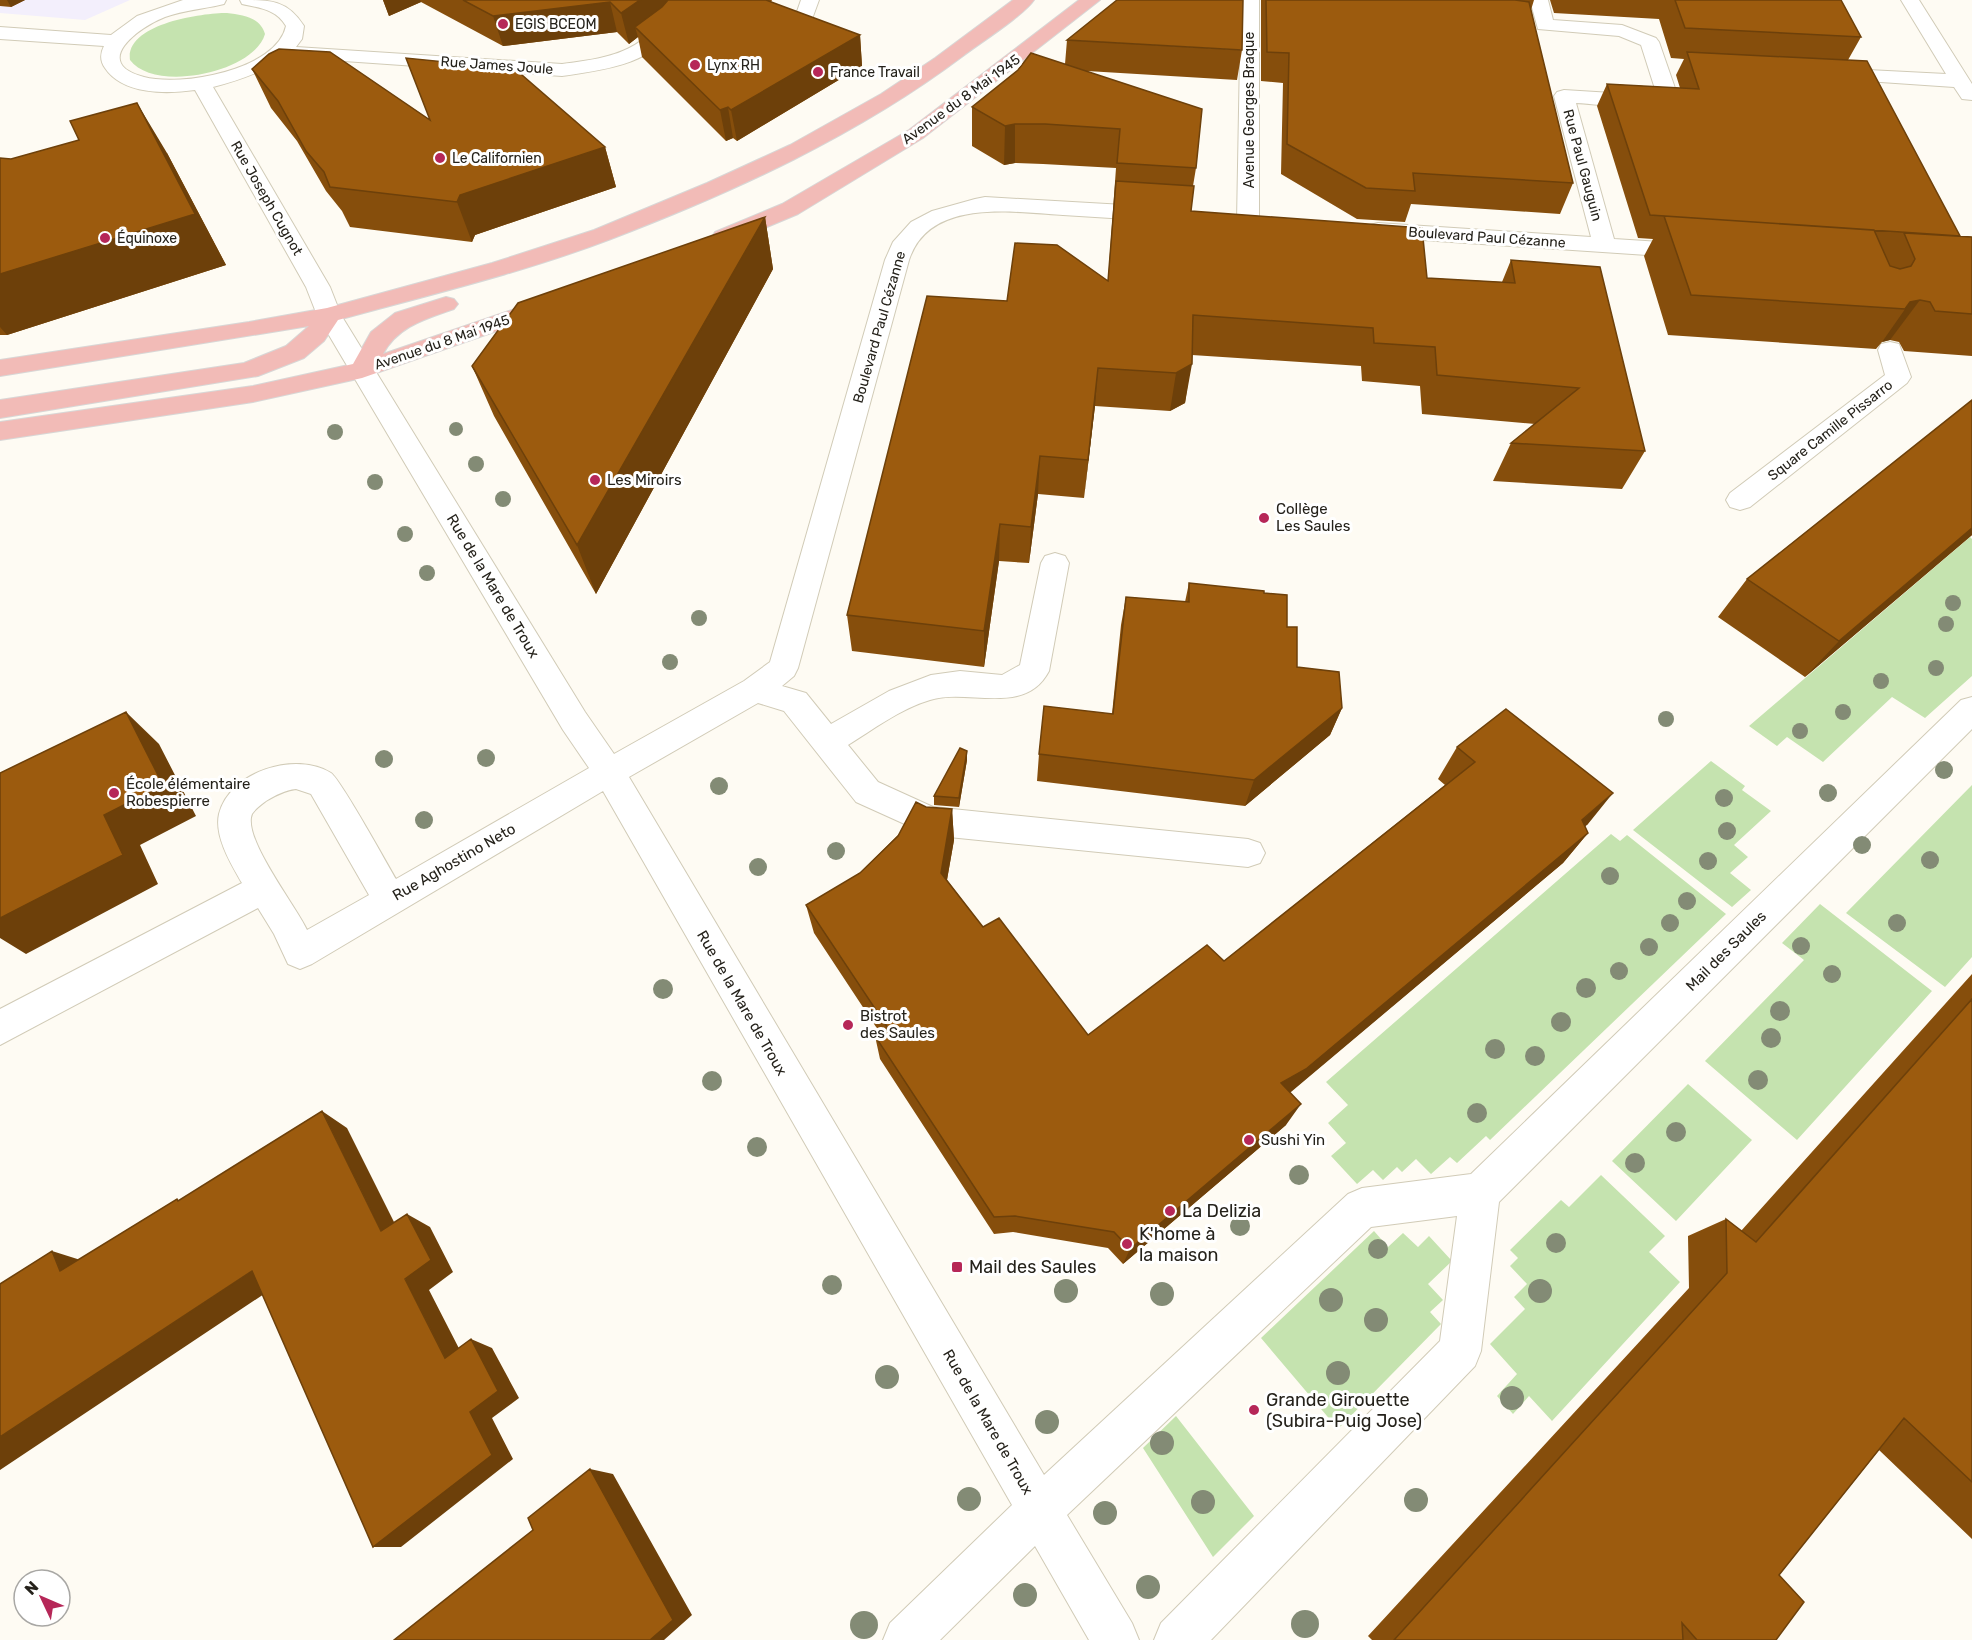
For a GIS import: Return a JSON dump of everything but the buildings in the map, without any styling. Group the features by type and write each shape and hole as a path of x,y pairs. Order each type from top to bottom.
{"main road":[{"path":"0,368 249,330 329,315 500,268 602,235 715,188 797,149 888,98 942,62 1025,0"},
{"name":"Avenue du 8 Mai 1945","path":"707,244 790,209 916,134 1091,0"},
{"path":"362,370 380,337 404,318 512,286 608,252 648,235 715,188"},
{"name":"Avenue du 8 Mai 1945","path":"0,431 253,394 362,370 570,298"},
{"path":"0,409 249,370 295,352 315,336 329,315"}],"street":[{"path":"217,0 179,6 153,15 131,27 116,41 109,54 112,67 124,77 145,84 163,85 201,83 247,71 281,51 292,38 296,26 290,15 277,6 249,0"},
{"name":"Rue James Joule","path":"281,51 562,70 607,64 645,48 669,27 685,0"},
{"path":"801,26 810,0"},
{"name":"Avenue Georges Braque","path":"1248,221 1250,0"},
{"path":"1539,0 1545,25"},
{"path":"1910,0 1972,100"},
{"name":"Rue Paul Gauguin","path":"1524,23 1622,31 1649,42 1666,91 1648,101 1564,96 1604,245"},
{"path":"0,33 116,41"},
{"path":"1657,65 1680,67"},
{"path":"1811,73 1960,81"},
{"name":"Rue Joseph Cugnot","path":"201,83 318,287 329,315 362,370"},
{"name":"Boulevard Paul Cézanne","path":"609,772 755,690 783,668 897,260 905,240 925,224 959,208 985,204 1176,216"},
{"name":"Boulevard Paul Cézanne","path":"1355,228 1717,253"},
{"name":"Square Camille Pissarro","path":"1740,500 1898,377 1890,350"},
{"name":"Rue de la Mare de Troux","path":"362,370 574,721 609,772 1115,1640"},
{"path":"827,742 918,690 950,684 1005,688 1021,683 1034,671 1055,562"},
{"path":"755,690 795,702 867,792 929,821 1248,853"},
{"name":"Mail des Saules","path":"1480,1193 1972,709"},
{"name":"Rue Aghostino Neto","path":"262,889 286,923 300,953 609,772"},
{"path":"0,1028 262,889 234,828 236,812 247,797 281,778 300,775 310,777 322,784 390,900"},
{"path":"907,1640 1039,1510 1362,1208 1480,1193 1460,1351 1178,1640"}],"shaded area":[{"path":"0,0 130,0 85,20 0,13"}],"green space":[{"path":"227,13 255,20 263,28 265,34 257,48 243,59 224,68 180,77 142,70 130,60 132,48 139,37 152,29 184,18"},
{"path":"1970,537 1972,539 1972,676 1925,718 1892,697 1823,762 1787,737 1777,746 1749,726"},
{"path":"1711,761 1745,786 1742,790 1771,811 1734,845 1748,857 1730,873 1751,890 1732,907 1633,830"},
{"path":"1972,785 1972,957 1945,987 1846,913"},
{"path":"1611,834 1620,841 1627,835 1726,914 1490,1140 1486,1136 1457,1163 1450,1157 1431,1174 1416,1159 1402,1172 1397,1167 1383,1180 1373,1170 1357,1184 1331,1156 1346,1143 1328,1123 1348,1105 1326,1082"},
{"path":"1820,904 1932,991 1797,1140 1705,1061 1804,960 1782,943"},
{"path":"1688,1084 1752,1140 1676,1221 1612,1161"},
{"path":"1601,1175 1665,1236 1649,1252 1680,1282 1552,1421 1529,1396 1513,1414 1497,1396 1517,1374 1490,1344 1525,1309 1514,1297 1527,1284 1510,1266 1518,1258 1510,1250 1561,1200 1569,1207"},
{"path":"1374,1231 1388,1247 1403,1233 1418,1247 1429,1236 1452,1261 1428,1284 1443,1300 1430,1312 1441,1324 1338,1429 1261,1338"},
{"path":"1176,1416 1254,1516 1213,1557 1143,1448"}],"place":[{"name":"EGIS BCEOM","path":"503,24"},
{"name":"Lynx RH","path":"695,65"},
{"name":"France Travail","path":"818,72"},
{"name":"Le Californien","path":"440,158"},
{"name":"Équinoxe","path":"105,238"},
{"name":"Les Miroirs","path":"595,480"},
{"name":"Collège Les Saules","path":"1264,518"},
{"name":"École élémentaire Robespierre","path":"114,793"},
{"name":"Bistrot des Saules","path":"848,1025"},
{"name":"Sushi Yin","path":"1249,1140"},
{"name":"La Delizia","path":"1170,1211"},
{"name":"K'home à la maison","path":"1127,1244"},
{"name":"Mail des Saules","path":"957,1267"},
{"name":"Grande Girouette (Subira-Puig Jose)","path":"1254,1410"}]}
